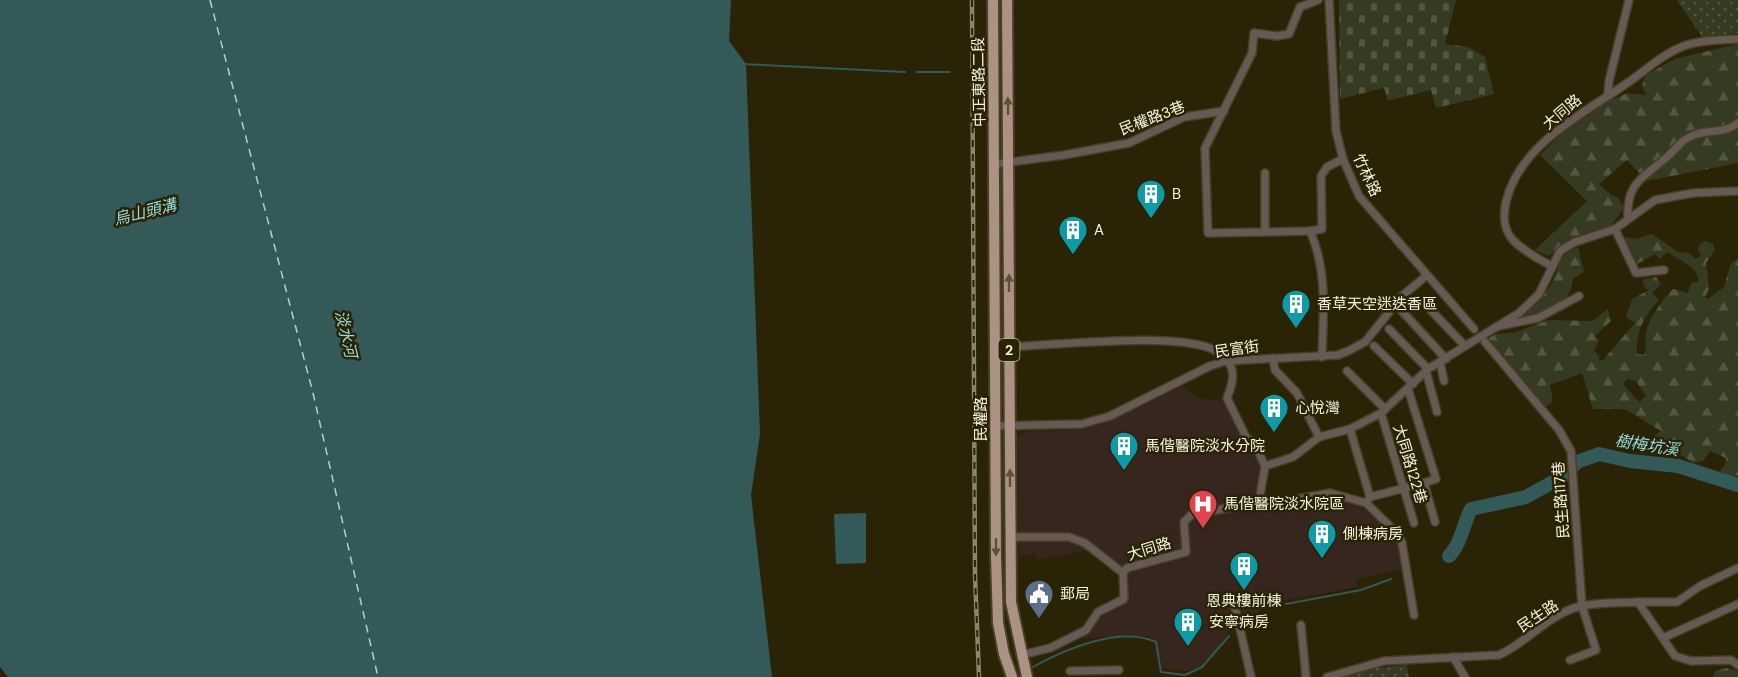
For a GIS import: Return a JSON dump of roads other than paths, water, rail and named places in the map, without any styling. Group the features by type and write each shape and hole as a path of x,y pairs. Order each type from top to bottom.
{"main road":[{"name":"中正東路二段","path":"993,0 995,164"},
{"name":"中正東路二段","path":"1007,0 1009,164"},
{"name":"民權路","path":"995,164 998,623 1011,675"},
{"name":"民權路","path":"1009,164 1011,602 1026,672"}],"street":[{"path":"1318,0 1300,7 1289,34 1277,36 1254,33 1252,53 1205,148 1208,233 1322,229 1321,176 1327,167 1343,159"},
{"name":"竹林路","path":"1329,0 1332,98 1336,131 1343,159 1359,196 1472,328"},
{"path":"1608,94 1609,81 1629,0"},
{"name":"大同路","path":"1551,266 1526,252 1512,239 1503,219 1509,188 1521,166 1583,109 1622,87 1660,58 1682,47 1738,39"},
{"name":"民權路3巷","path":"995,164 1009,164 1129,143 1184,117 1224,111"},
{"path":"1628,219 1629,194 1639,179 1667,158 1683,140 1695,135 1729,131 1738,123"},
{"path":"1265,173 1265,232"},
{"path":"1265,466 1293,457 1319,437 1350,429 1383,411 1427,370 1499,327 1539,294 1560,251 1575,242 1615,229 1655,200 1693,193 1738,191"},
{"path":"1615,229 1636,273 1664,270"},
{"path":"1310,231 1321,260 1324,282 1322,357"},
{"name":"民富街","path":"996,426 1082,424 1110,416 1210,366 1226,361 1338,355 1365,342 1402,296 1426,276"},
{"path":"1499,327 1538,318 1579,296"},
{"path":"1427,306 1465,346"},
{"path":"1401,310 1443,360 1444,381"},
{"path":"1389,329 1427,370 1437,412"},
{"path":"1192,345 1193,336"},
{"path":"1009,347 1166,340 1216,351 1232,368 1234,380 1227,398 1246,437 1254,443 1265,466 1259,502 1281,502 1330,493 1368,500 1403,487 1436,479 1411,386 1374,346"},
{"name":"民生路117巷","path":"1486,344 1559,430 1573,462 1582,606 1596,650 1570,660"},
{"path":"1274,358 1275,370 1297,393 1319,437"},
{"path":"1347,371 1383,411"},
{"name":"大同路122巷","path":"1383,411 1414,523"},
{"path":"1350,429 1368,500 1397,533 1401,543 1414,615"},
{"path":"1424,483 1435,522"},
{"name":"大同路","path":"1021,655 1050,648 1086,630 1098,612 1124,599 1123,573 1127,568 1138,563 1186,552 1184,522 1191,515 1259,502"},
{"path":"1010,537 1070,537 1085,543 1123,573"},
{"name":"民生路","path":"1327,677 1384,661 1499,655 1513,649 1561,614 1582,606 1677,602 1700,586 1738,568"},
{"path":"1638,602 1675,656 1681,659 1731,660 1738,665"},
{"path":"1663,638 1738,603"},
{"path":"1235,607 1251,677"},
{"path":"1301,625 1306,677"},
{"path":"1453,657 1465,677"},
{"path":"1070,671 1097,673 1119,670"}],"water":[{"path":"0,0 731,0 729,41 746,64 760,434 751,495 772,677 8,677 0,667"},
{"path":"866,513 866,563 836,564 834,514"}],"waterway":[{"path":"743,64 905,72"},
{"path":"917,72 950,72"},
{"name":"樹梅坑溪","path":"1449,556 1459,540 1471,509 1526,497 1562,477 1577,462 1599,454 1630,461 1678,466 1738,485"},
{"name":"樹梅坑溪","path":"1286,604 1361,590 1391,579"},
{"name":"樹梅坑溪","path":"1033,667 1076,647 1109,638 1126,637 1156,642 1161,672 1185,675 1202,667 1229,636"}],"railway":[{"path":"972,0 975,575 979,677"}],"place":[{"name":"B","path":"1151,220"},
{"name":"A","path":"1073,256"},
{"name":"香草天空迷迭香區","path":"1296,330"},
{"name":"心悅灣","path":"1274,434"},
{"name":"馬偕醫院淡水分院","path":"1124,472"},
{"name":"馬偕醫院淡水院區","path":"1203,530"},
{"name":"側棟病房","path":"1322,560"},
{"name":"恩典樓前棟","path":"1244,592"},
{"name":"郵局","path":"1039,620"},
{"name":"安寧病房","path":"1188,648"}],"water label":[{"name":"烏山頭溝","path":"145,212"},
{"name":"淡水河","path":"346,334"}]}
